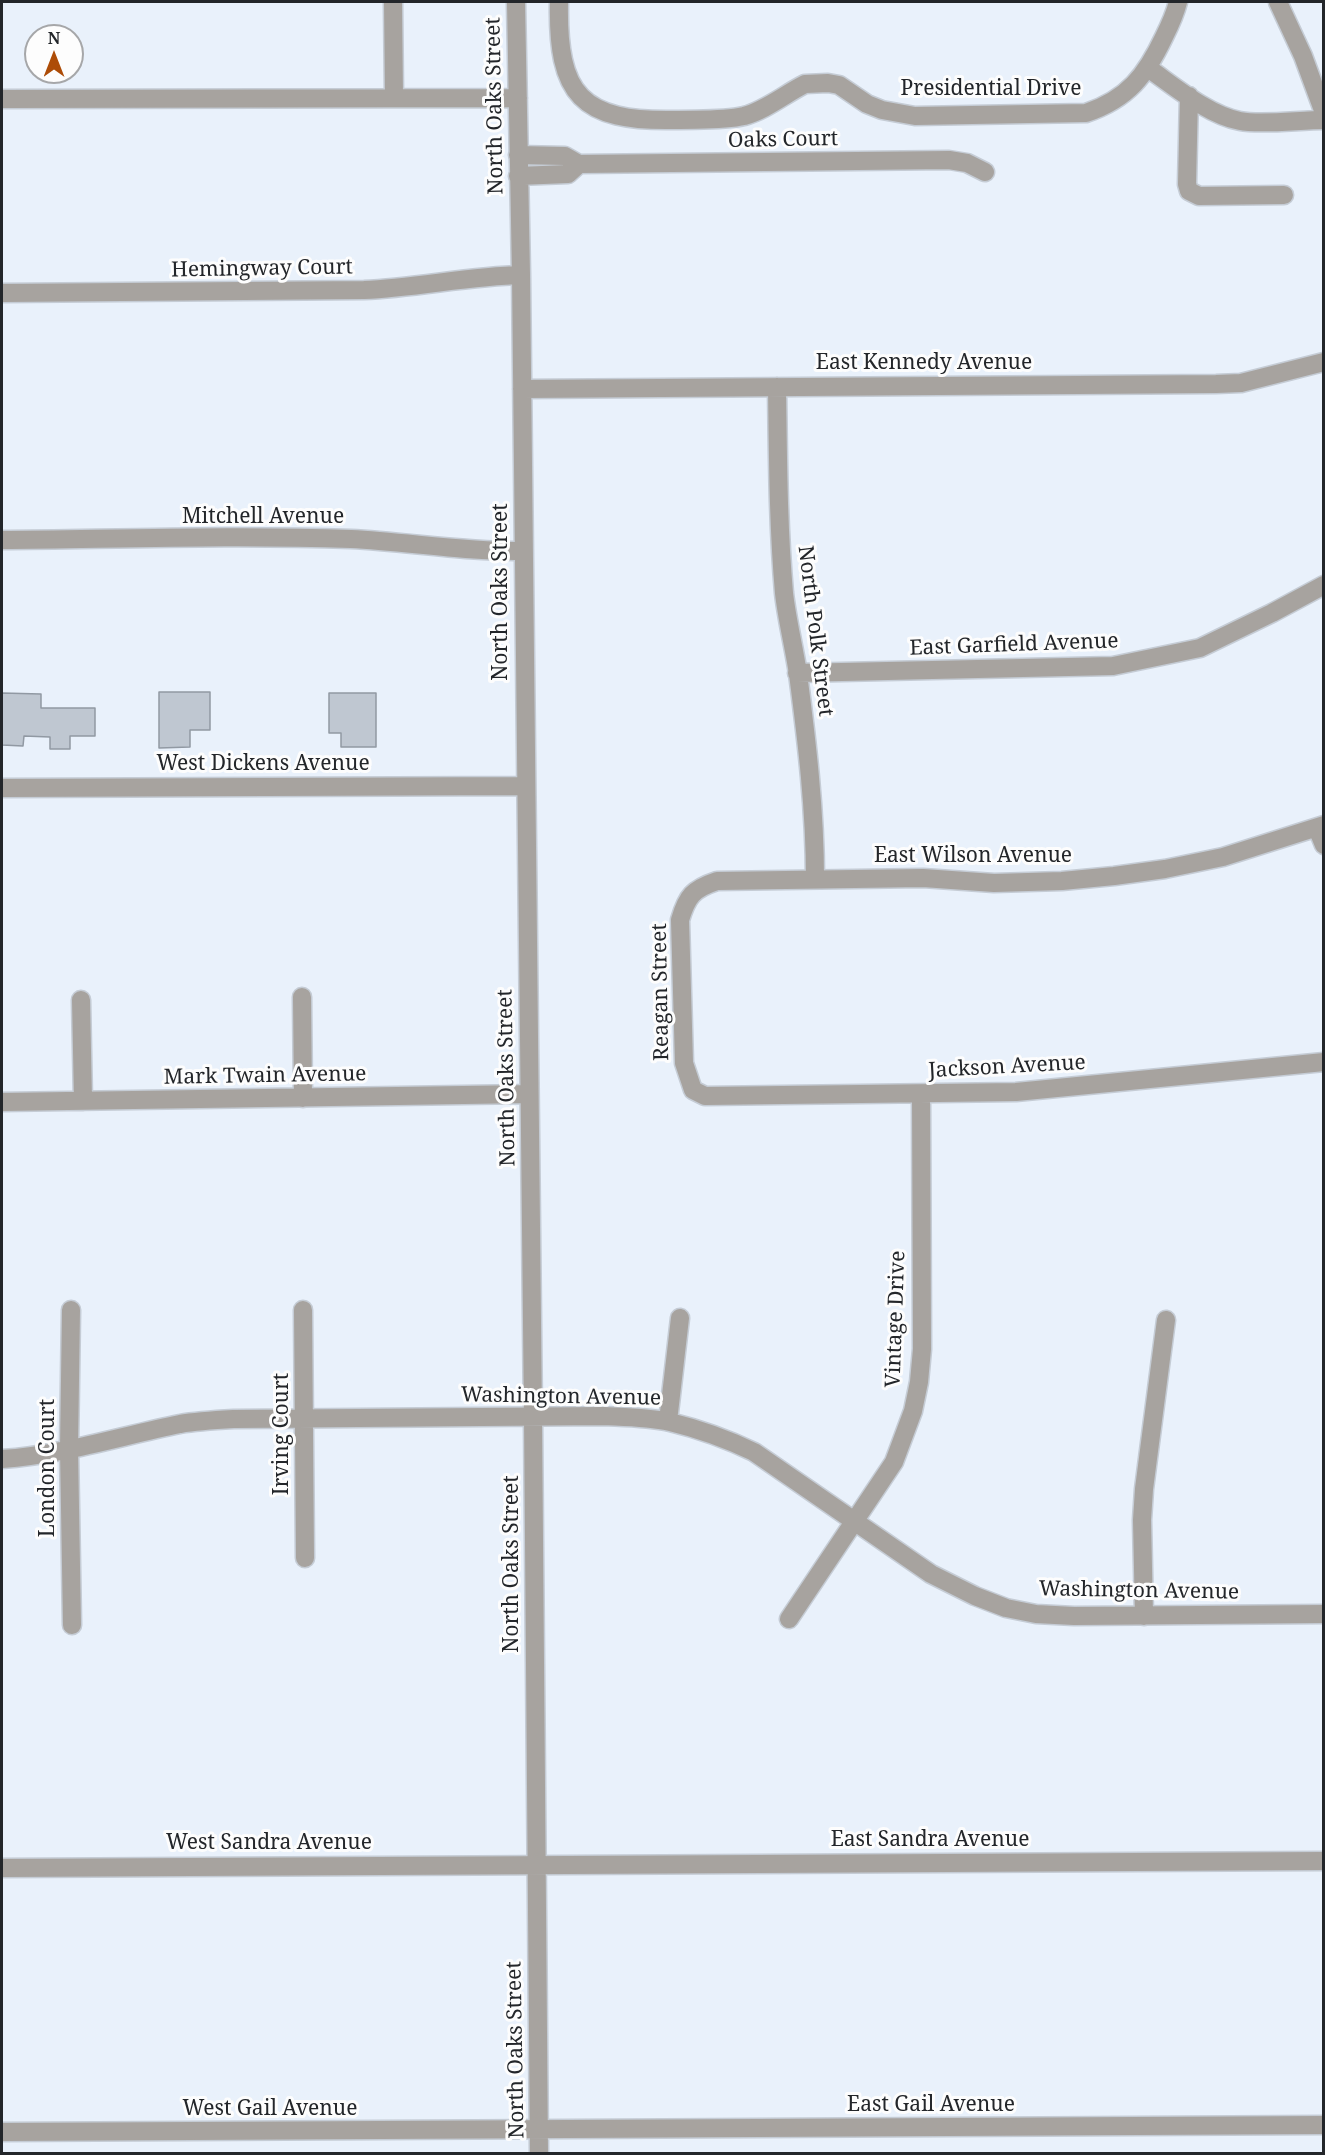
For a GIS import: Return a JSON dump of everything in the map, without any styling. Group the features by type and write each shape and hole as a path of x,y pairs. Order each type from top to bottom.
{"street":[{"path":"393,2 394,97"},
{"name":"North Oaks Street","path":"516,2 530,1094 539,2154"},
{"name":"Presidential Drive","path":"559,2 560,50 571,82 579,96 608,114 644,120 730,118 745,115 805,84 815,83 839,85 867,104 882,110 915,116 1086,113 1102,108 1131,89 1148,68 1171,23 1178,2"},
{"path":"1282,3 1323,113"},
{"path":"1148,68 1220,114 1241,121 1323,120"},
{"path":"1189,96 1187,184 1189,191 1198,196 1284,195"},
{"path":"2,99 518,98"},
{"name":"Oaks Court","path":"519,154 565,156 579,164 949,160 967,163 985,172"},
{"name":"Oaks Court","path":"519,176 568,174 579,164"},
{"name":"Hemingway Court","path":"2,293 364,290 409,287 466,278 521,275"},
{"name":"East Kennedy Avenue","path":"522,389 1216,384 1241,383 1323,362"},
{"name":"North Polk Street","path":"777,387 784,595 798,673 813,806 815,879"},
{"name":"Mitchell Avenue","path":"2,540 308,538 381,541 467,550 523,551"},
{"name":"East Garfield Avenue","path":"798,673 1113,666 1200,648 1323,585"},
{"name":"West Dickens Avenue","path":"2,788 525,786"},
{"path":"1320,826 1323,845"},
{"name":"East Wilson Avenue","path":"691,894 702,886 717,881 923,878 994,883 1062,881 1114,876 1166,869 1222,857 1320,826"},
{"name":"Reagan Street","path":"691,894 680,920 684,1064 693,1090"},
{"path":"302,997 303,1098"},
{"path":"81,1000 83,1101"},
{"name":"Jackson Avenue","path":"693,1090 705,1095 720,1096 1016,1092 1323,1062"},
{"name":"Mark Twain Avenue","path":"2,1102 530,1094"},
{"name":"Vintage Drive","path":"789,1619 894,1462 913,1411 919,1382 922,1316 921,1094"},
{"name":"London Court","path":"71,1310 69,1449 72,1625"},
{"name":"Irving Court","path":"303,1310 305,1558"},
{"path":"668,1421 680,1318"},
{"path":"1144,1616 1142,1520 1144,1489 1166,1320"},
{"name":"Washington Avenue","path":"2,1460 69,1449 183,1424 236,1419 604,1416 668,1421 728,1440 754,1452 931,1574 975,1596 1006,1608 1036,1614 1144,1616 1323,1614"},
{"name":"East Sandra Avenue","path":"537,1864 1323,1861"},
{"name":"West Sandra Avenue","path":"2,1868 537,1864"},
{"name":"East Gail Avenue","path":"539,2130 1323,2125"},
{"name":"West Gail Avenue","path":"2,2132 539,2130"}],"building":[{"path":"159,692 210,692 210,730 190,730 190,747 159,748"},
{"path":"2,693 41,694 41,708 95,708 95,736 70,736 70,749 50,749 50,737 24,736 23,746 2,745"},
{"path":"329,693 376,693 376,747 341,747 341,733 329,733"}]}
